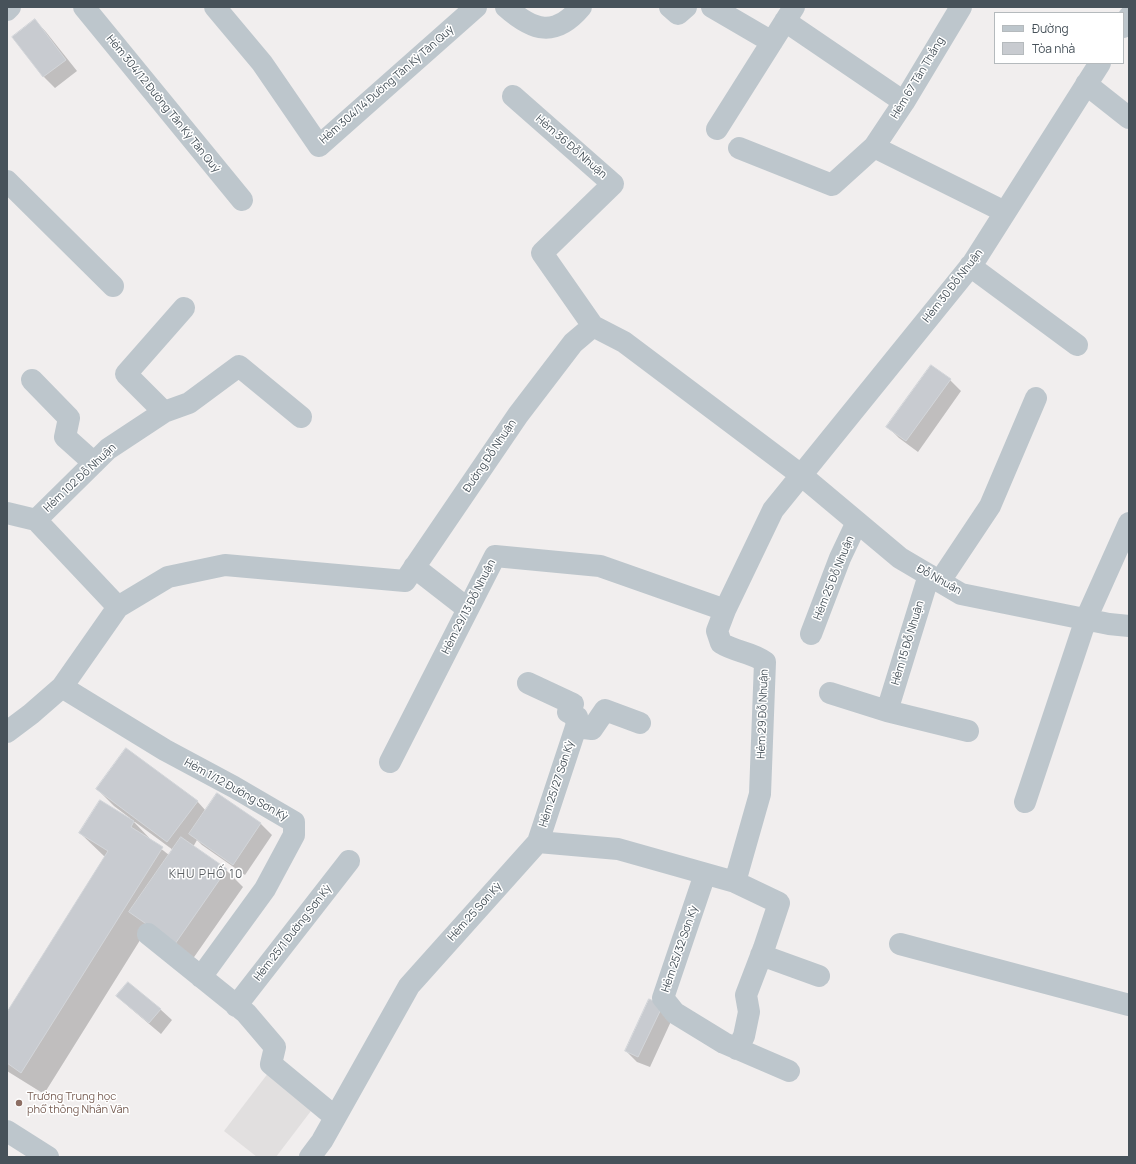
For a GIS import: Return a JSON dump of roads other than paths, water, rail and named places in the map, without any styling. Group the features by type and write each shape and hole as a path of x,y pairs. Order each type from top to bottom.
{"street":[{"path":"7,10 10,7"},
{"name":"Hẻm 304/12 Đường Tân Kỳ Tân Quý","path":"84,7 242,200"},
{"name":"Hẻm 304/14 Đường Tân Kỳ Tân Quý","path":"215,7 262,63 319,146 476,7"},
{"path":"506,7 516,16 538,27 548,28 555,28 566,22 581,7"},
{"path":"670,7 678,14 686,7"},
{"path":"712,7 772,42"},
{"name":"Hẻm 67 Tân Thắng","path":"739,148 832,185 874,147 904,102 961,7"},
{"path":"717,129 789,14 904,102"},
{"name":"Hẻm 30 Đỗ Nhuận","path":"801,475 970,266 1099,64"},
{"path":"1086,84 1129,118"},
{"name":"Hẻm 36 Đỗ Nhuận","path":"514,96 613,184 542,253 593,326"},
{"path":"874,147 1005,212"},
{"path":"7,181 113,286"},
{"path":"970,266 1077,345"},
{"path":"164,412 126,374 184,308"},
{"path":"593,326 624,342 801,475"},
{"name":"Đường Đỗ Nhuận","path":"118,607 168,577 225,565 405,581 523,409 573,343 593,326"},
{"name":"Hẻm 102 Đỗ Nhuận","path":"118,607 36,520 108,449 164,412 189,403 239,366 301,417"},
{"path":"32,380 69,418 65,437 94,462"},
{"name":"Hẻm 15 Đỗ Nhuận","path":"887,711 934,578 990,506 1036,398"},
{"name":"Đỗ Nhuận","path":"801,475 900,558 961,594 1129,626"},
{"name":"Hẻm 29 Đỗ Nhuận","path":"735,882 760,794 765,662 758,657 729,648 721,643 717,631 725,610 773,510 801,475"},
{"path":"7,513 36,520"},
{"name":"Hẻm 25 Đỗ Nhuận","path":"811,634 840,558 857,522"},
{"path":"1025,802 1086,619 1129,523"},
{"name":"Hẻm 29/13 Đỗ Nhuận","path":"390,762 495,556 600,566 725,610"},
{"path":"414,567 468,609"},
{"path":"7,732 31,714 62,687 118,607"},
{"path":"528,683 573,704 568,712 577,717 576,727 592,728 605,710 640,723"},
{"name":"Hẻm 1/12 Đường Sơn Kỳ","path":"62,687 165,750 234,787 294,822 294,835 265,889 201,977"},
{"path":"830,693 887,711 968,731"},
{"name":"Hẻm 25/27 Sơn Kỳ","path":"538,842 576,727"},
{"path":"538,842 618,849 735,882 779,903 746,995 749,1012 744,1036 737,1049"},
{"name":"Hẻm 25 Sơn Kỳ","path":"310,1157 322,1141 409,986 538,842"},
{"name":"Hẻm 25/1 Đường Sơn Kỳ","path":"236,1006 349,861"},
{"name":"Hẻm 25/32 Sơn Kỳ","path":"706,874 663,998 675,1014 724,1044 789,1071"},
{"path":"148,934 246,1013 275,1047 271,1064 335,1118"},
{"path":"900,944 1129,1006"},
{"path":"761,955 819,976"},
{"path":"7,1131 48,1157"}],"place":[{"name":"Trường Trung học phổ thông Nhân Văn","path":"19,1103"}],"district":[{"name":"KHU PHỐ 10","path":"206,875"}]}
